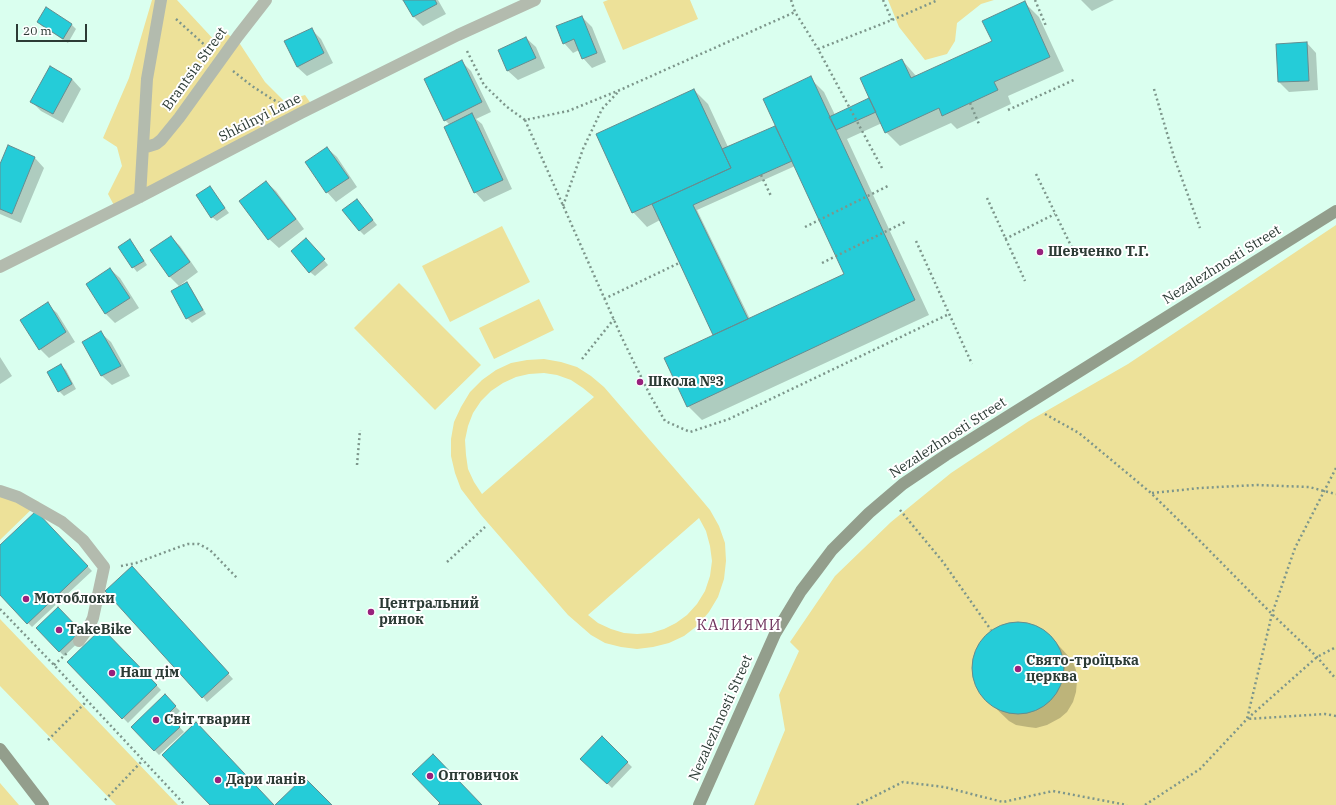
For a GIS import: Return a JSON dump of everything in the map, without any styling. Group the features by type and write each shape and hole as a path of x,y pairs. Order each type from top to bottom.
{"main road":[{"name":"Nezalezhnosti Street","path":"699,805 775,634 801,591 832,550 869,513 888,496 917,474 1336,211"},
{"path":"0,750 43,805"}],"street":[{"path":"140,197 147,79 161,0"},
{"name":"Brantsia Street","path":"143,148 156,144 161,140 266,0"},
{"name":"Shkilnyi Lane","path":"0,267 140,197 301,113 458,35 535,0"},
{"path":"0,491 18,497 62,522 83,540 104,567 90,627 79,641"}],"path":[{"path":"791,0 795,12 818,49 882,168"},
{"path":"883,0 892,20"},
{"path":"924,0 926,5"},
{"path":"818,49 938,0"},
{"path":"1035,0 1046,26"},
{"path":"525,120 568,110 620,90 795,12"},
{"path":"458,35 484,84 507,107 525,120 604,299 650,395 665,421 690,432 729,419 950,314"},
{"path":"1008,110 1076,79"},
{"path":"1154,89 1174,157 1200,228"},
{"path":"563,206 583,149 602,109 620,90"},
{"path":"970,103 979,124"},
{"path":"1036,174 1075,254"},
{"path":"761,175 771,196"},
{"path":"805,227 890,185"},
{"path":"987,198 1025,281"},
{"path":"1005,239 1055,214"},
{"path":"822,263 907,221"},
{"path":"916,241 972,364"},
{"path":"604,299 679,263"},
{"path":"582,359 614,319"},
{"path":"1027,404 1079,433 1151,493 1272,614 1317,656 1336,678"},
{"path":"357,465 360,430"},
{"path":"1247,719 1272,614 1295,548 1336,468"},
{"path":"1151,493 1200,488 1257,485 1310,487 1336,494"},
{"path":"888,496 943,562 991,630"},
{"path":"447,562 485,527"},
{"path":"104,567 136,563 188,544 199,544 210,550 237,578"},
{"path":"0,609 185,805"},
{"path":"1145,805 1200,769 1247,719 1317,656 1336,647"},
{"path":"48,740 88,701"},
{"path":"1247,719 1325,714 1336,716"},
{"path":"105,800 143,760"},
{"path":"857,805 903,782 944,787 1003,802 1053,791 1127,805"}],"shaded area":[{"path":"152,0 177,0 216,42 225,32 240,44 265,82 284,101 305,95 316,111 117,211 108,194 122,166 117,147 103,138 129,78"},
{"path":"608,0 690,0 698,19 623,50 603,2"},
{"path":"888,0 994,0 981,4 957,23 955,41 947,54 925,60 899,27"},
{"path":"1336,225 1336,805 754,805 785,730 779,695 799,651 790,642 835,576 891,522 951,473 1029,421 1128,364"},
{"path":"502,226 530,282 450,322 422,266"},
{"path":"399,283 481,365 435,410 354,328"},
{"path":"539,299 554,330 494,359 479,328"},
{"path":"544,359 561,362 577,367 591,376 604,387 710,510 719,526 725,543 726,561 724,579 718,597 709,612 697,626 684,636 669,643 637,649 605,643 591,635 568,615 481,515 461,489 451,456 451,439 454,422 461,407 470,392 482,380 496,370 511,363","holes":["544,373 557,375 571,380 594,397 482,494 468,469 466,455 465,440 473,413 481,401 491,391 503,383 516,377","699,518 706,531 712,561 710,576 705,591 697,604 687,615 664,629 651,633 637,634 624,633 611,629 598,623 588,615"]},
{"path":"0,492 22,494 39,502 0,540"},
{"path":"0,619 178,805 116,805 0,686"},
{"path":"0,783 19,805 0,805"}],"building":[{"path":"403,0 435,0 437,4 413,17"},
{"path":"1025,1 1050,57 994,82 998,90 942,116 939,108 885,133 860,78 902,59 911,78 992,41 982,21"},
{"path":"46,7 72,24 63,39 37,22"},
{"path":"582,16 597,53 582,59 574,39 563,44 556,26"},
{"path":"312,28 324,53 297,67 284,41"},
{"path":"526,37 536,58 507,71 498,50"},
{"path":"1307,42 1309,81 1278,82 1276,44"},
{"path":"462,60 482,102 444,121 424,79"},
{"path":"50,66 72,79 53,114 30,102"},
{"path":"811,76 915,300 687,407 664,358 844,274 763,99"},
{"path":"694,89 731,168 632,213 596,134"},
{"path":"869,98 876,112 836,130 829,117"},
{"path":"472,113 503,180 474,193 444,127"},
{"path":"775,126 792,161 693,205 748,319 713,335 652,204 731,168 722,149"},
{"path":"8,145 35,157 12,214 0,209 0,164"},
{"path":"327,147 349,178 326,193 305,162"},
{"path":"266,181 296,219 268,240 239,201"},
{"path":"210,186 225,208 211,218 196,195"},
{"path":"357,199 373,220 359,231 342,210"},
{"path":"171,236 190,262 169,277 150,250"},
{"path":"306,238 325,259 309,273 291,251"},
{"path":"130,239 144,261 132,268 118,247"},
{"path":"110,268 130,298 105,314 86,284"},
{"path":"187,282 203,310 186,319 171,291"},
{"path":"48,302 66,332 39,350 20,320"},
{"path":"101,331 121,366 101,376 82,342"},
{"path":"61,364 72,384 58,392 47,372"},
{"path":"36,511 88,566 27,624 0,595 0,545"},
{"path":"132,566 229,673 202,698 105,591"},
{"name":"TakeBike","path":"58,607 81,631 59,652 36,628"},
{"name":"Свято-троїцька церква","path":"1018,622 1027,623 1044,630 1056,642 1063,659 1063,677 1056,694 1044,706 1027,713 1018,714 1009,713 992,706 980,694 973,677 972,668 973,659 980,642 992,630 1009,623"},
{"name":"Наш дім","path":"102,628 157,685 122,719 67,662"},
{"name":"Світ тварин","path":"165,694 176,706 168,714 180,727 154,751 131,727"},
{"name":"Дари ланів","path":"196,722 274,805 210,805 162,755"},
{"path":"602,736 628,762 607,784 580,759"},
{"path":"433,754 482,805 438,805 440,803 412,774"},
{"path":"304,777 332,805 275,805"}],"place":[{"name":"Шевченко Т.Г.","path":"1040,252"},
{"name":"Школа №3","path":"640,382"},
{"name":"Мотоблоки","path":"26,599"},
{"name":"Центральний ринок","path":"371,612"},
{"name":"TakeBike","path":"59,630"},
{"name":"Свято-троїцька церква","path":"1018,669"},
{"name":"Наш дім","path":"112,673"},
{"name":"Світ тварин","path":"156,720"},
{"name":"Оптовичок","path":"430,776"},
{"name":"Дари ланів","path":"218,780"}],"district":[{"name":"КАЛИЯМИ","path":"739,626"}]}
